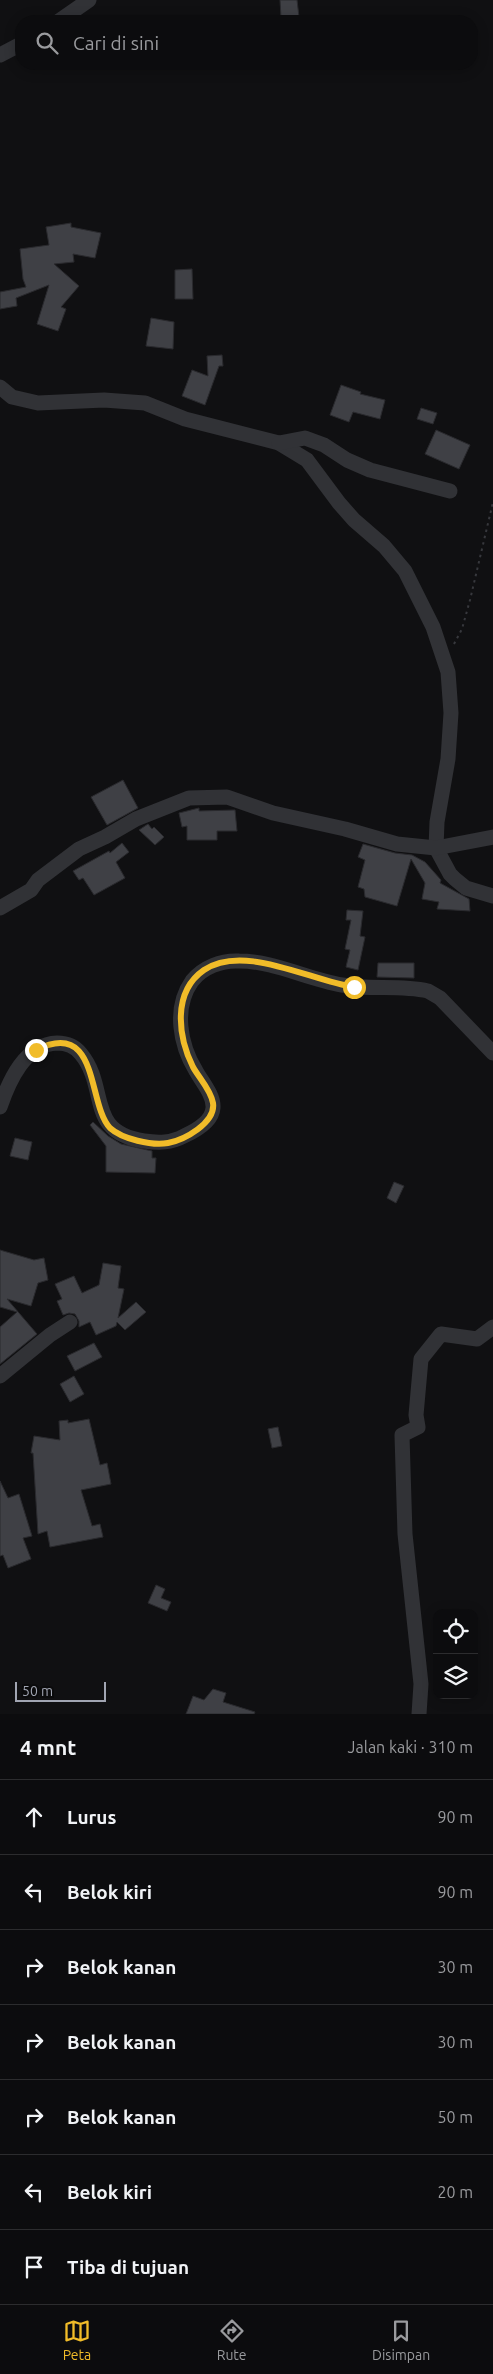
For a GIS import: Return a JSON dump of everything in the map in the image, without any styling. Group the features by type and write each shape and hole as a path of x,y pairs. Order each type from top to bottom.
{"street":[{"path":"68,15 89,0"},
{"path":"0,55 15,47"},
{"path":"0,387 12,397 38,402 104,400 145,403 185,419 279,443 293,450 313,466 339,503 354,520 384,546 405,571 420,599 441,648 448,672 451,714 448,758 437,822 436,848 450,874 466,888 493,896"},
{"path":"279,443 305,438 324,445 347,460 370,470 450,491"},
{"path":"0,908 31,890 38,880 79,849 105,837 136,818 190,798 226,797 273,813 345,829 397,844 436,848 493,837"},
{"path":"0,1107 9,1085 31,1054 45,1046 66,1044 81,1054 88,1067 104,1117 111,1128 134,1140 166,1143 194,1130 211,1116 213,1106 211,1097 193,1066 185,1046 181,1023 182,1004 190,985 203,971 218,964 232,961 272,966 340,985 428,991 440,998 493,1053"},
{"path":"0,1376 50,1334 70,1322"},
{"path":"419,1714 421,1684 405,1534 402,1435 418,1426 416,1415 420,1359 441,1334 477,1339 493,1327"}],"path":[{"path":"441,648 450,649 462,629 493,502"}],"building":[{"path":"280,0 297,0 299,15 281,15"},
{"path":"71,223 71,227 101,233 95,258 73,254 74,262 54,264 79,286 61,307 66,309 58,331 37,324 49,285 16,298 17,306 0,309 0,292 26,287 23,279 20,249 49,245 46,227"},
{"path":"192,269 193,299 175,299 175,270"},
{"path":"151,318 174,322 173,349 146,346"},
{"path":"222,355 223,366 219,366 205,405 182,396 192,370 208,376 207,356"},
{"path":"341,385 361,392 360,394 385,400 380,419 353,412 349,422 330,415"},
{"path":"421,408 437,413 433,424 417,419"},
{"path":"436,430 470,445 459,469 425,454"},
{"path":"123,780 138,808 107,825 91,797"},
{"path":"199,808 199,811 235,810 237,831 217,831 217,840 187,840 187,826 182,827 179,813"},
{"path":"148,824 164,837 155,845 139,830"},
{"path":"122,843 129,852 116,862 125,878 94,895 83,878 79,880 73,871 109,851 110,853"},
{"path":"363,844 395,853 412,855 425,862 441,880 440,883 469,899 470,911 437,909 439,902 422,899 425,883 411,859 397,906 365,897 364,889 358,887 365,860 358,857"},
{"path":"347,910 363,911 360,936 365,937 358,970 346,967 350,950 345,949 351,920 346,920"},
{"path":"378,963 414,963 414,978 377,977"},
{"path":"93,1122 108,1136 121,1144 152,1151 152,1158 156,1158 155,1173 106,1172 106,1146 90,1125"},
{"path":"15,1138 32,1142 28,1160 10,1156"},
{"path":"394,1182 404,1186 396,1203 387,1198"},
{"path":"0,1250 34,1260 44,1258 48,1280 38,1283 31,1306 7,1299 37,1334 0,1364 0,1327 17,1312 0,1307"},
{"path":"103,1263 121,1266 118,1288 124,1289 118,1318 136,1302 146,1312 125,1330 117,1322 116,1326 96,1335 90,1322 79,1327 79,1321 75,1314 63,1315 57,1301 62,1299 55,1284 74,1276 82,1293 99,1285"},
{"path":"94,1343 102,1357 75,1371 67,1356"},
{"path":"74,1376 84,1394 70,1402 60,1384"},
{"path":"89,1419 100,1465 107,1463 111,1484 81,1490 92,1526 100,1524 103,1537 50,1547 47,1531 38,1534 33,1453 31,1453 34,1436 60,1440 59,1421 68,1420 68,1423"},
{"path":"278,1427 282,1446 272,1448 268,1429"},
{"path":"0,1481 8,1498 19,1494 32,1536 23,1538 31,1559 8,1568 3,1555 0,1556"},
{"path":"156,1585 165,1589 161,1598 171,1602 167,1611 148,1603"},
{"path":"213,1689 226,1693 223,1702 255,1712 254,1714 186,1714 193,1696 204,1700"}],"route":[{"path":"36,1050 58,1043 72,1046 81,1054 88,1067 104,1117 111,1128 134,1140 166,1143 179,1139 194,1130 208,1120 212,1112 213,1102 187,1052 181,1023 181,1010 184,998 194,979 203,971 224,962 242,961 272,966 325,982 354,987"}]}
